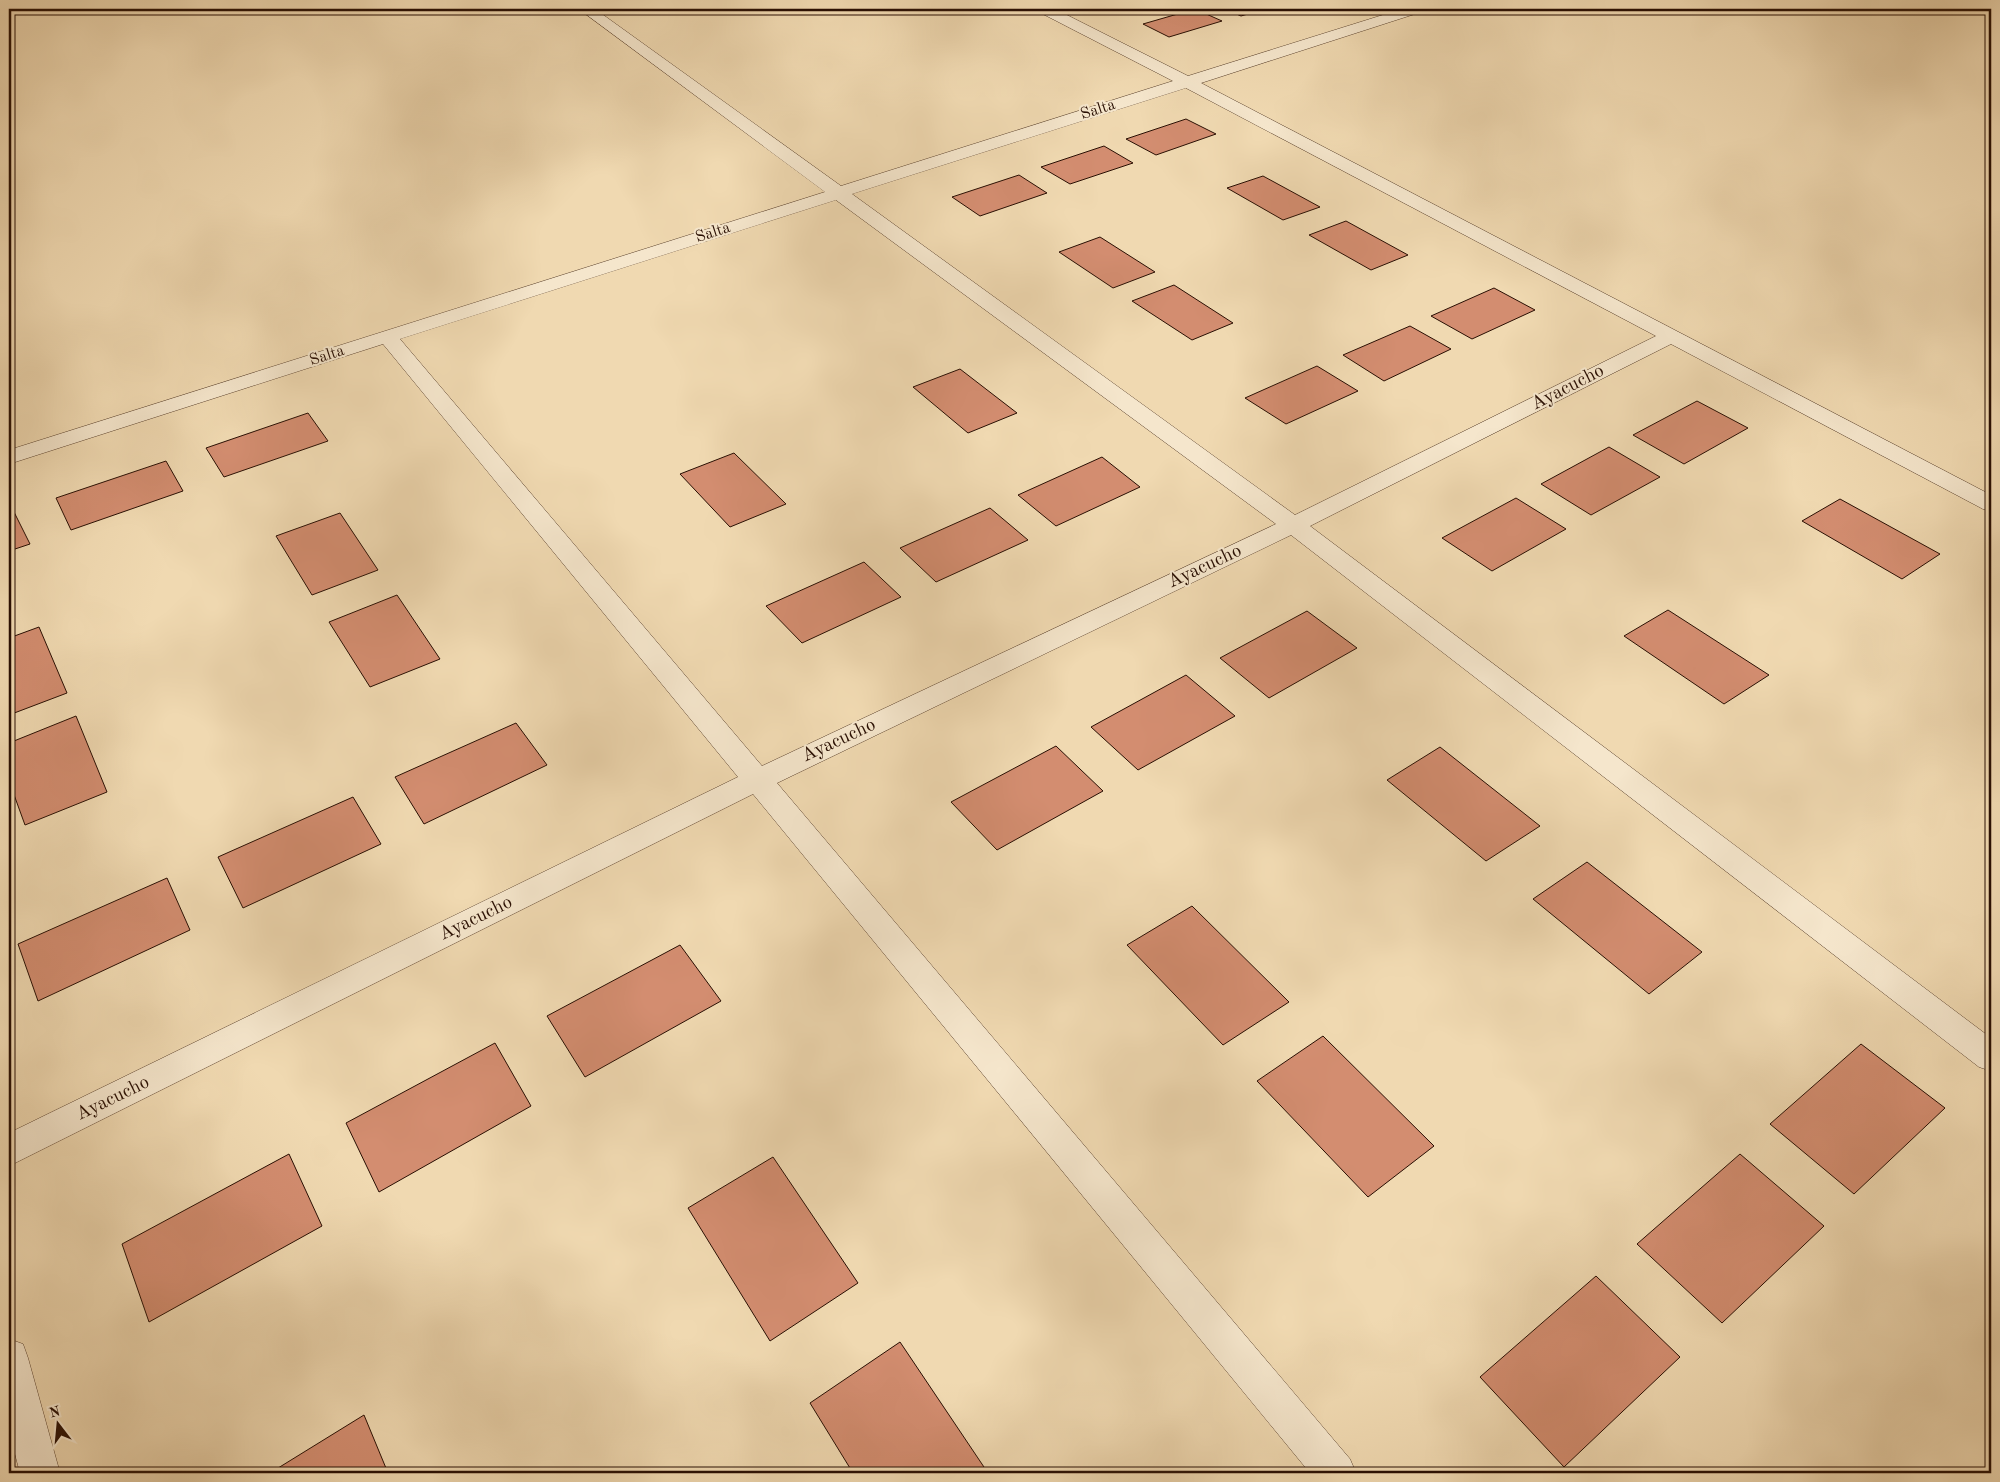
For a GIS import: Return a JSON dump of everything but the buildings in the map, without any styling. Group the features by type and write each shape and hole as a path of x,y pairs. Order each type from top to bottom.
{"street":[{"path":"586,9 1293,525 1991,1058"},
{"path":"1044,9 1187,82 1991,504"},
{"name":"Salta","path":"9,457 1416,9"},
{"path":"387,336 1336,1473"},
{"name":"Ayacucho","path":"9,1150 757,780 1293,525 1672,336"},
{"path":"9,1358 40,1473"}]}
